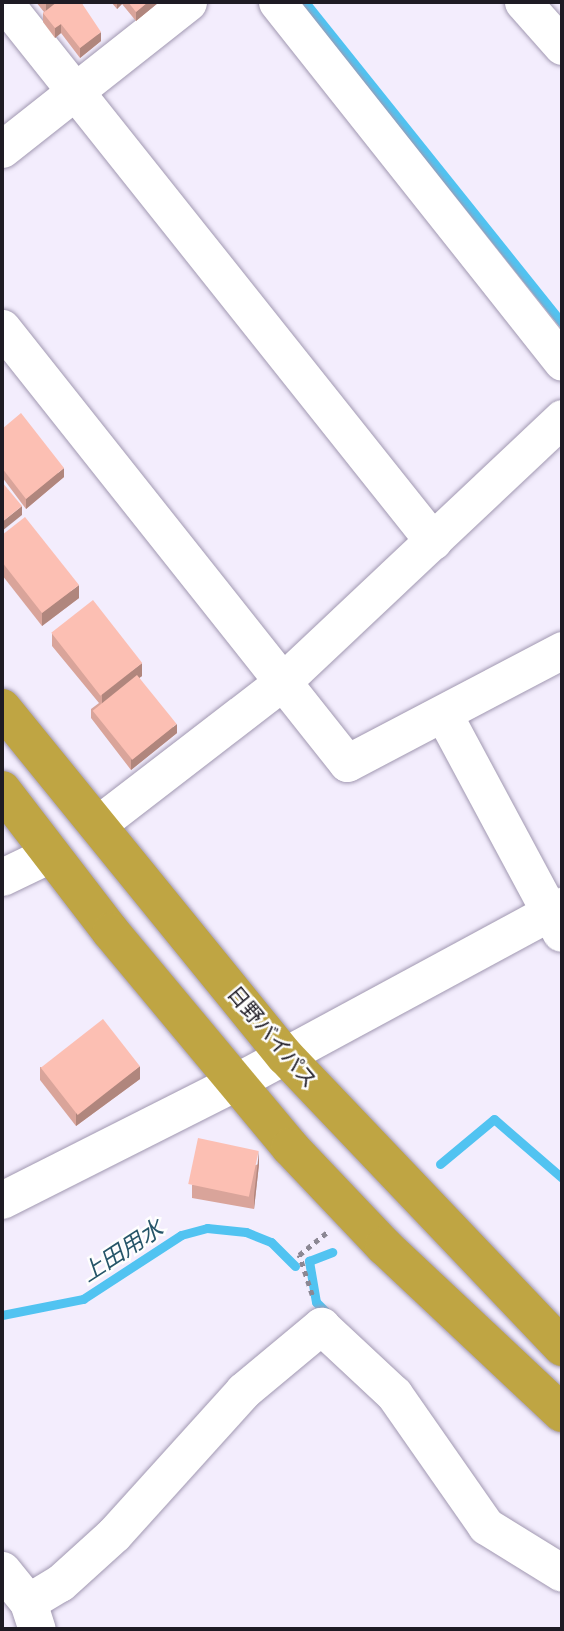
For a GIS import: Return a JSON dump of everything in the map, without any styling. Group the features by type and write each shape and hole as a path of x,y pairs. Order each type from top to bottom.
{"highway":[{"name":"日野バイパス","path":"2,708 285,1056 562,1347"},
{"path":"2,790 234,1083 350,1212 562,1413"}],"street":[{"path":"4,2 433,541"},
{"path":"2,149 188,2"},
{"path":"277,2 562,362"},
{"path":"523,2 562,46"},
{"path":"2,328 280,684 346,764 444,715 562,650"},
{"path":"98,824 280,684 562,418"},
{"path":"2,1200 558,918 444,715"},
{"path":"2,877 50,854"},
{"path":"2,1570 32,1616 60,1583 114,1534 243,1391 321,1326 394,1394 486,1526 562,1573"}],"path":[{"path":"321,1326 299,1255 350,1212"}],"building":[{"path":"57,2 81,2 101,32 80,48 61,24 55,28 43,13"},
{"path":"128,2 148,2 136,12"},
{"path":"21,413 64,468 26,499 2,468 2,429"},
{"path":"2,482 22,506 2,522"},
{"path":"25,517 79,585 42,613 2,562 2,535"},
{"path":"93,600 142,663 100,696 51,633"},
{"path":"137,675 177,724 132,760 93,711"},
{"path":"103,1019 140,1066 78,1115 41,1068"},
{"path":"198,1138 259,1151 249,1197 188,1184"}],"waterway":[{"path":"305,2 562,323"},
{"name":"上田用水","path":"440,1164 494,1119 562,1178"},
{"name":"上田用水","path":"2,1315 83,1299 181,1235 207,1228 246,1232 271,1242 295,1266"},
{"path":"329,1315 316,1302 309,1261 332,1252"}]}
